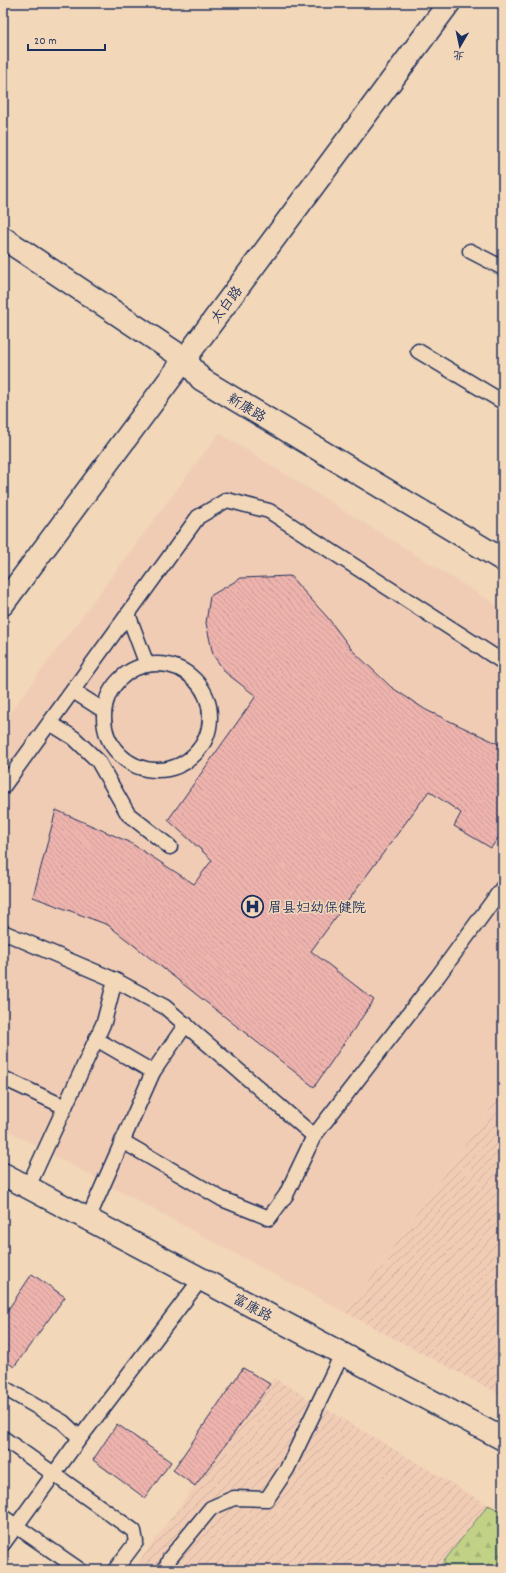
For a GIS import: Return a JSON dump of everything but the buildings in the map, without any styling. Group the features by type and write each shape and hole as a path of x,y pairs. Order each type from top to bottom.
{"main road":[{"name":"太白路","path":"3,604 449,3"},
{"name":"新康路","path":"3,238 185,359 201,379 503,560"},
{"name":"富康路","path":"3,1174 503,1440"}],"lane":[{"path":"470,251 503,268"},
{"path":"418,351 503,402"},
{"path":"3,787 198,517 227,500 269,511 503,662"},
{"path":"128,614 147,665"},
{"path":"164,664 181,670 196,681 206,696 210,714 208,732 200,748 187,761 171,769 152,771 135,766 120,757 110,744 104,727 104,710 108,694 118,680 131,670 147,665 164,664"},
{"path":"73,690 104,710"},
{"path":"50,723 74,738 98,761 128,814 170,847"},
{"path":"122,1141 222,1199 269,1218 286,1195 314,1136 438,976 503,887"},
{"path":"3,932 115,980 165,1007 314,1136"},
{"path":"28,1187 104,1022 115,980"},
{"path":"88,1219 153,1072 186,1024"},
{"path":"96,1040 153,1072"},
{"path":"3,1078 65,1107"},
{"path":"3,1544 53,1474 201,1279"},
{"path":"165,1570 170,1558 211,1508 234,1498 267,1499 287,1469 342,1354"},
{"path":"3,1389 6,1389 63,1422 80,1438"},
{"path":"3,1438 134,1531 136,1542 115,1570"},
{"path":"3,1517 80,1570"}],"shaded area":[{"name":"眉县妇幼保健院","path":"219,433 503,609 503,1091 346,1313 3,1128 3,722"},
{"path":"503,1091 503,1396 346,1313"},
{"path":"274,1378 488,1505 437,1570 133,1570"}],"green space":[{"path":"488,1505 503,1512 503,1570 437,1570"}],"place":[{"name":"眉县妇幼保健院","path":"253,907"}]}
